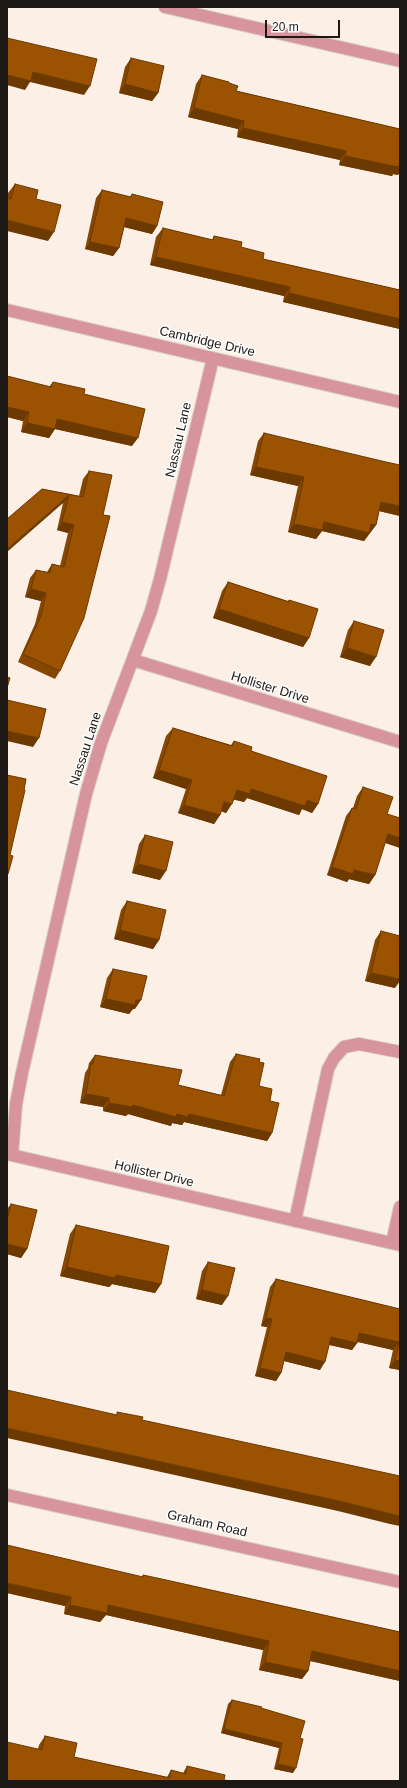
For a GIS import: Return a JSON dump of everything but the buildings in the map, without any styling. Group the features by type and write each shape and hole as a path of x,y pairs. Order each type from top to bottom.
{"street":[{"path":"166,7 400,61"},
{"name":"Cambridge Drive","path":"7,310 400,402"},
{"name":"Nassau Lane","path":"10,1154 16,1104 22,1072 86,794 101,743 151,611 213,358"},
{"name":"Hollister Drive","path":"133,660 400,742"},
{"path":"295,1220 328,1070 334,1058 344,1047 359,1044 400,1052"},
{"name":"Hollister Drive","path":"10,1154 396,1244 400,1207"},
{"name":"Graham Road","path":"7,1495 400,1582"}]}
